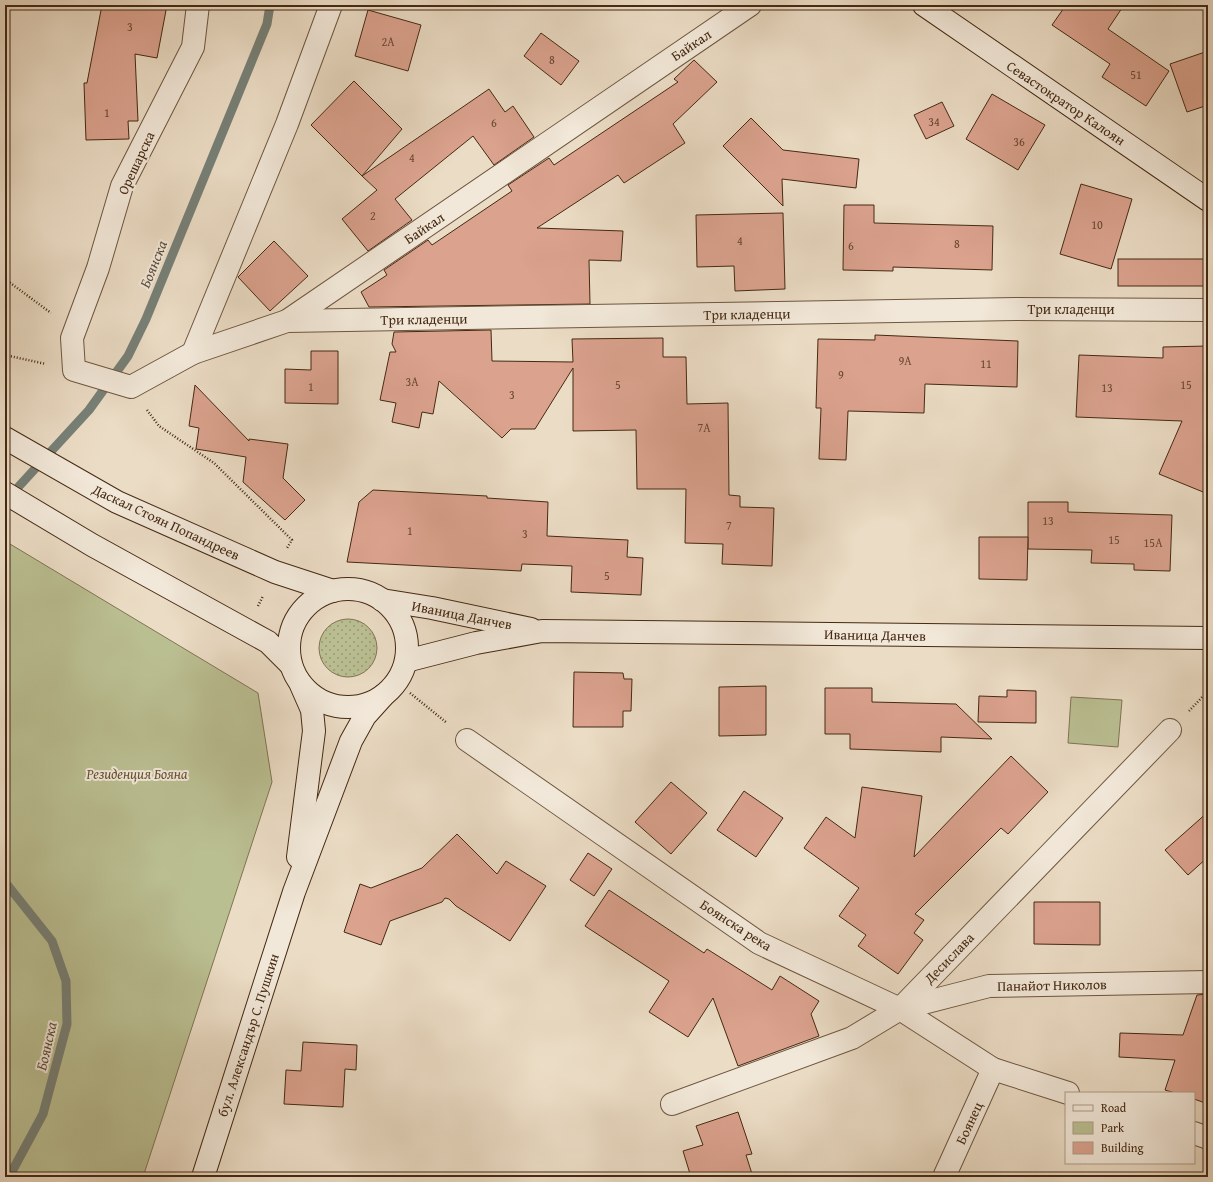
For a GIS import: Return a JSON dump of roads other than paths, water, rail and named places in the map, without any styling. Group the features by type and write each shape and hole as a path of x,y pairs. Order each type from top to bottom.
{"street":[{"name":"Орешарска","path":"130,387 74,370 72,338 98,268 122,186 193,47 198,5"},
{"path":"193,352 287,124 331,5"},
{"name":"Байкал","path":"130,387 193,352 287,321 750,5"},
{"name":"Севастократор Калоян","path":"924,5 1208,200"},
{"name":"Три кладенци","path":"287,321 1016,309 1208,310"},
{"name":"Даскал Стоян Попандреев","path":"5,438 117,502 275,572 333,591"},
{"path":"5,492 92,545 268,642 291,665 302,685 315,697 331,705 349,707 364,705 383,696 396,682 406,661 407,645 404,628 398,616 382,600 368,592 357,590 333,591 314,600 300,614 291,633 289,644 291,665"},
{"name":"Иваница Данчев","path":"382,600 432,608 542,631"},
{"name":"Иваница Данчев","path":"406,661 476,643 542,631 1208,638"},
{"name":"бул. Александър С. Пушкин","path":"294,892 314,731 312,710 302,685"},
{"name":"бул. Александър С. Пушкин","path":"203,1177 294,892 351,741 365,716 383,696"},
{"name":"Десислава","path":"672,1104 852,1038 900,1009 1170,730"},
{"name":"Боянска река","path":"466,740 759,943 900,1009 993,1069 1065,1092"},
{"name":"Панайот Николов","path":"900,1009 989,986 1208,982"},
{"name":"Боянец","path":"944,1177 993,1069"},
{"path":"1195,1133 1208,1138"}],"waterway":[{"name":"Боянска","path":"10,496 89,410 128,356 146,319 267,24 270,5"},
{"name":"Боянска","path":"5,882 52,941 66,981 67,1024 43,1114 9,1177"}],"park label":[{"name":"Резиденция Бояна","path":"137,774"}]}
